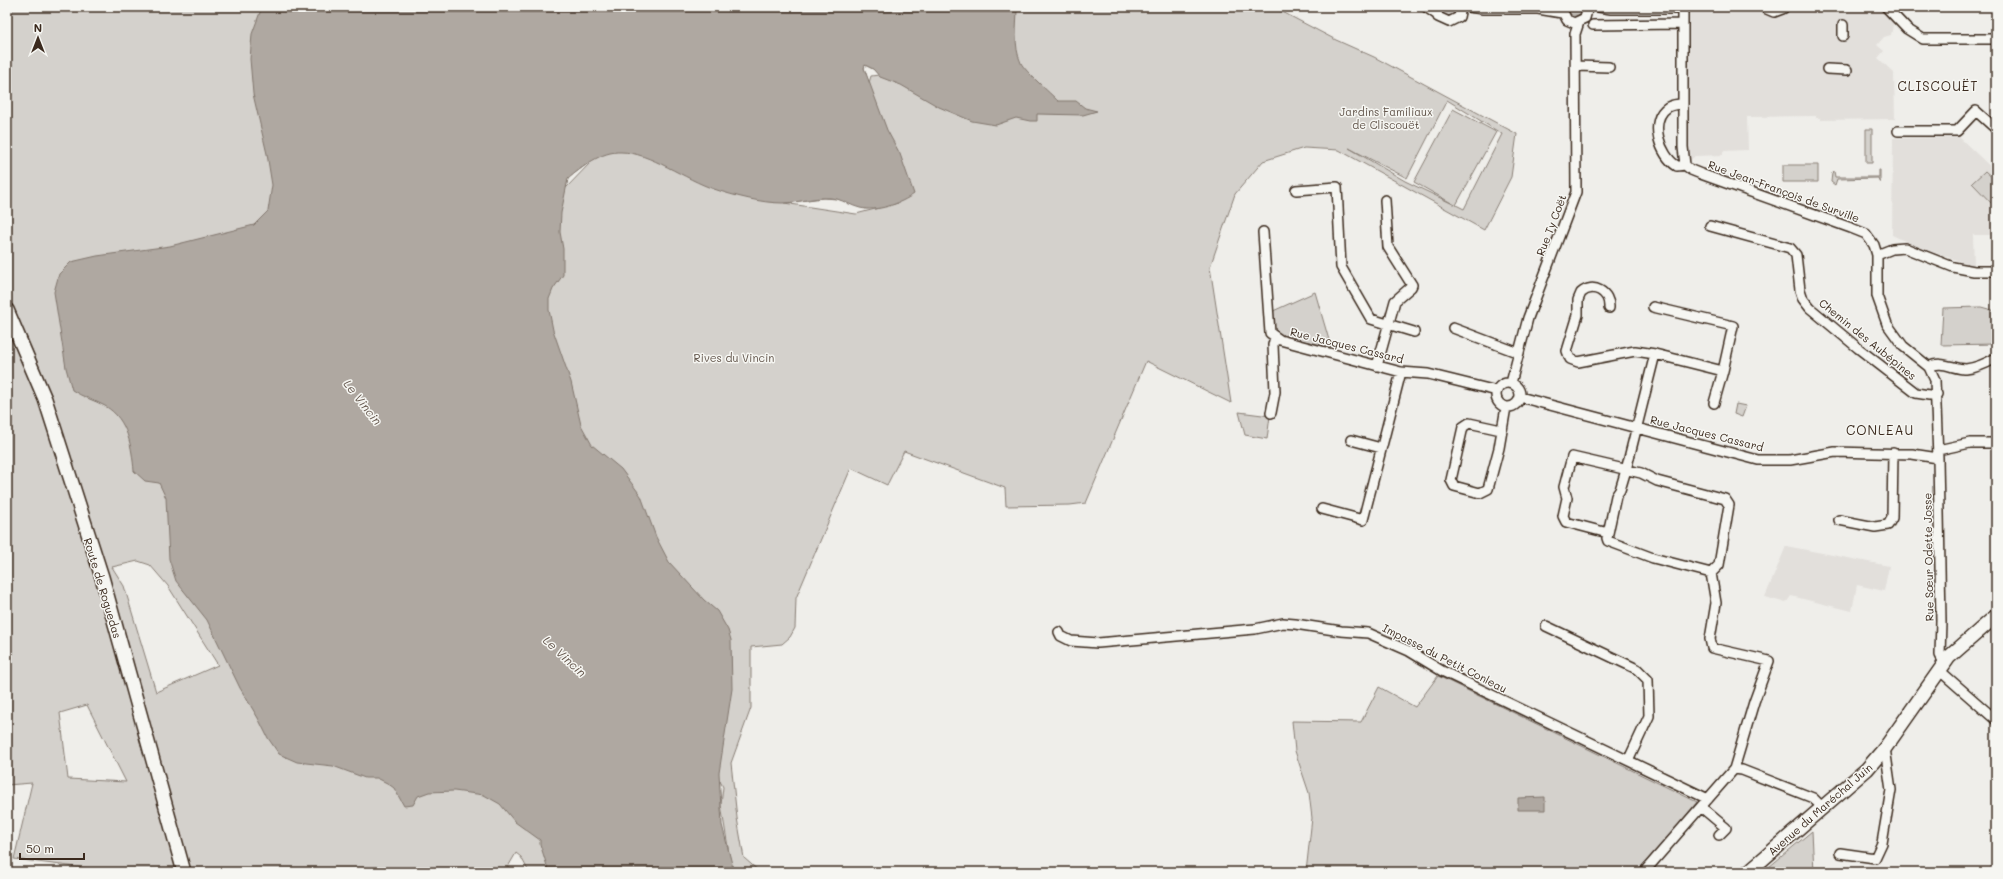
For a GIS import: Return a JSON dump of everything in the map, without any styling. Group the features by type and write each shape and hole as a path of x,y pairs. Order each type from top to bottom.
{"street":[{"path":"1426,7 1436,10 1441,20 1449,22 1483,9"},
{"path":"1459,17 1461,7"},
{"path":"1468,7 1483,9 1562,10 1567,20 1574,23 1579,22 1587,11 1611,9 1682,8 1685,165"},
{"path":"1538,9 1552,7"},
{"path":"1599,7 1611,9"},
{"path":"1767,7 1774,10 1782,7"},
{"path":"1886,7 1907,28 1924,39 1996,39"},
{"name":"Rue Ty Coët","path":"1511,383 1528,318 1576,192 1575,34 1579,22"},
{"path":"1593,25 1682,24"},
{"path":"1843,25 1843,36"},
{"path":"1576,66 1609,67"},
{"path":"1827,69 1847,70"},
{"name":"Rue Jean-François de Surville","path":"1683,104 1667,108 1659,122 1658,140 1668,160 1676,166 1685,165 1691,170 1715,180 1866,234 1872,240 1877,255 1877,296 1885,320 1903,346 1929,367"},
{"path":"1898,132 1957,131 1976,111 1996,129"},
{"path":"1296,190 1337,187 1341,268 1371,319 1414,332"},
{"path":"1377,366 1395,301 1412,285 1388,247 1384,200"},
{"name":"Chemin des Aubépines","path":"1710,226 1790,248 1796,255 1800,290 1803,299 1810,308 1916,393 1929,395 1936,394"},
{"name":"Rue Jacques Cassard","path":"1263,232 1270,333 1275,337 1280,340 1401,372 1428,374 1497,391"},
{"path":"1877,255 1892,249 1905,248 1953,267 1974,271 1996,271"},
{"path":"1609,308 1608,298 1602,291 1592,288 1581,293 1578,300 1578,316 1567,351 1570,359 1578,362 1636,351 1655,354 1722,371"},
{"path":"1653,307 1733,326 1714,403"},
{"name":"Route de Roguedas","path":"7,310 45,399 102,577 184,872"},
{"path":"1453,328 1519,353"},
{"path":"1271,413 1275,392 1273,345 1275,337"},
{"path":"1655,354 1626,470 1620,490 1616,496 1608,533 1608,541 1613,544 1638,551 1653,558 1711,573"},
{"path":"1996,358 1964,369 1937,364 1929,367 1935,380 1938,454 1970,443 1996,443"},
{"path":"1322,509 1363,520 1401,372"},
{"path":"1511,383 1518,388 1520,397 1513,406 1506,407 1498,401 1497,391 1502,384 1511,383"},
{"name":"Rue Jacques Cassard","path":"1520,397 1765,460 1790,460 1835,452 1938,454"},
{"path":"1501,430 1469,423 1462,427 1451,480 1454,486 1480,493 1488,489 1498,448 1506,407"},
{"path":"1351,440 1381,448"},
{"path":"1839,520 1875,527 1888,525 1892,518 1893,453"},
{"name":"Rue Sœur Odette Josse","path":"1938,454 1942,621 1940,655 1942,666"},
{"path":"1608,533 1566,522 1564,520 1563,516 1567,498 1564,488 1571,460 1575,457 1641,473 1657,481 1725,499 1728,502 1718,565 1711,573"},
{"path":"1644,872 1734,769 1754,702 1769,661 1712,648 1710,639 1716,603 1711,573"},
{"name":"Avenue du Maréchal Juin","path":"1748,872 1854,782 1885,748 1953,652 1996,616"},
{"name":"Impasse du Petit Conleau","path":"1059,632 1065,638 1077,643 1152,639 1255,629 1283,623 1368,633 1409,651 1442,671 1629,759 1708,799"},
{"path":"1546,626 1637,669 1648,680 1649,716 1629,759"},
{"path":"1942,666 1996,720"},
{"path":"1840,853 1875,858 1882,843 1891,790 1885,748"},
{"path":"1734,769 1742,770 1813,798 1823,808"},
{"path":"1701,807 1726,828 1719,835"}],"shaded area":[{"path":"1691,7 1762,7 1769,15 1785,14 1792,7 1879,7 1894,21 1891,35 1884,37 1877,45 1884,51 1878,58 1894,73 1895,119 1820,120 1820,118 1816,118 1816,116 1747,117 1748,150 1723,151 1723,155 1695,156 1688,162 1688,14"},
{"path":"1959,137 1996,172 1996,214 1991,235 1973,235 1974,266 1915,246 1892,235 1893,138"},
{"path":"1786,546 1889,566 1884,591 1857,585 1852,611 1791,596 1786,603 1765,597"}],"green space":[{"path":"7,7 494,7 522,716 549,872 529,872 521,857 516,853 505,872 116,872 14,859 32,783 7,785","holes":["138,561 150,565 168,586 218,665 156,692 124,586 112,567","87,705 126,782 68,779 60,713"]},
{"name":"Rives du Vincin","path":"907,7 1273,7 1336,40 1374,57 1517,134 1511,177 1484,230 1339,150 1304,148 1263,161 1235,194 1210,267 1231,403 1146,361 1086,503 1070,505 1006,506 1005,488 904,451 887,485 851,468 796,598 795,628 790,637 782,644 751,647 751,708 731,763 737,818 744,858 760,872 697,872 448,375 554,167","holes":["865,65 873,69 879,75 871,76 869,83 864,68","1447,100 1502,134 1464,209 1456,205 1496,132 1453,109 1414,182 1455,205 1405,181 1349,148 1407,178","590,162 566,188 568,178","823,198 838,199 866,209 898,203 856,214 784,203","720,781 723,787 721,805 730,859 722,831 719,800"]},
{"path":"1442,7 1455,7 1454,12 1452,15 1445,16 1442,13"},
{"path":"1568,7 1581,7 1581,12 1578,15 1572,15 1569,13"},
{"path":"1866,129 1872,129 1872,163 1866,163"},
{"path":"1783,165 1818,165 1818,182 1783,182"},
{"path":"1879,170 1880,183 1878,178 1837,179 1835,185 1831,182 1832,173 1834,171 1835,177 1879,177"},
{"path":"1985,171 1996,181 1996,208 1972,183"},
{"path":"1315,292 1331,347 1276,335 1271,312"},
{"path":"1981,307 1996,311 1996,344 1941,345 1943,308"},
{"path":"1736,404 1746,406 1742,417 1734,414"},
{"path":"1239,412 1270,416 1267,439 1245,435"},
{"path":"1438,676 1697,802 1640,872 1306,872 1312,818 1309,793 1295,751 1292,721 1361,722 1379,687 1415,707"},
{"path":"1812,831 1814,872 1763,872"}],"water":[{"name":"Le Vincin","path":"262,7 1017,7 1016,43 1023,67 1058,101 1076,101 1085,108 1097,111 1083,115 1037,114 1037,121 1016,118 996,125 972,121 939,107 901,85 880,77 873,69 865,65 864,68 887,130 900,154 914,194 895,204 881,208 867,209 830,198 774,203 739,197 703,185 655,161 632,153 621,152 614,152 599,157 568,179 561,213 560,232 563,249 563,275 553,289 549,299 549,310 553,330 571,382 581,425 592,445 621,469 641,496 656,537 669,562 704,600 717,611 728,630 731,640 732,689 719,773 722,825 734,872 549,872 540,840 515,822 500,804 484,795 454,791 429,792 418,796 413,805 404,806 394,788 377,778 365,778 333,766 297,762 279,754 268,738 240,688 207,620 176,581 169,559 166,498 159,483 145,481 134,471 130,444 124,426 119,418 105,406 72,390 66,368 54,292 59,274 71,262 97,256 170,246 254,225 268,211 272,185 267,154 253,94 250,59 252,34"},
{"path":"1545,797 1545,810 1518,810 1518,798"}],"district":[{"name":"CLISCOUËT","path":"1938,85"},
{"name":"CONLEAU","path":"1880,429"}],"park label":[{"name":"Jardins Familiaux de Cliscouët","path":"1386,117"}]}
